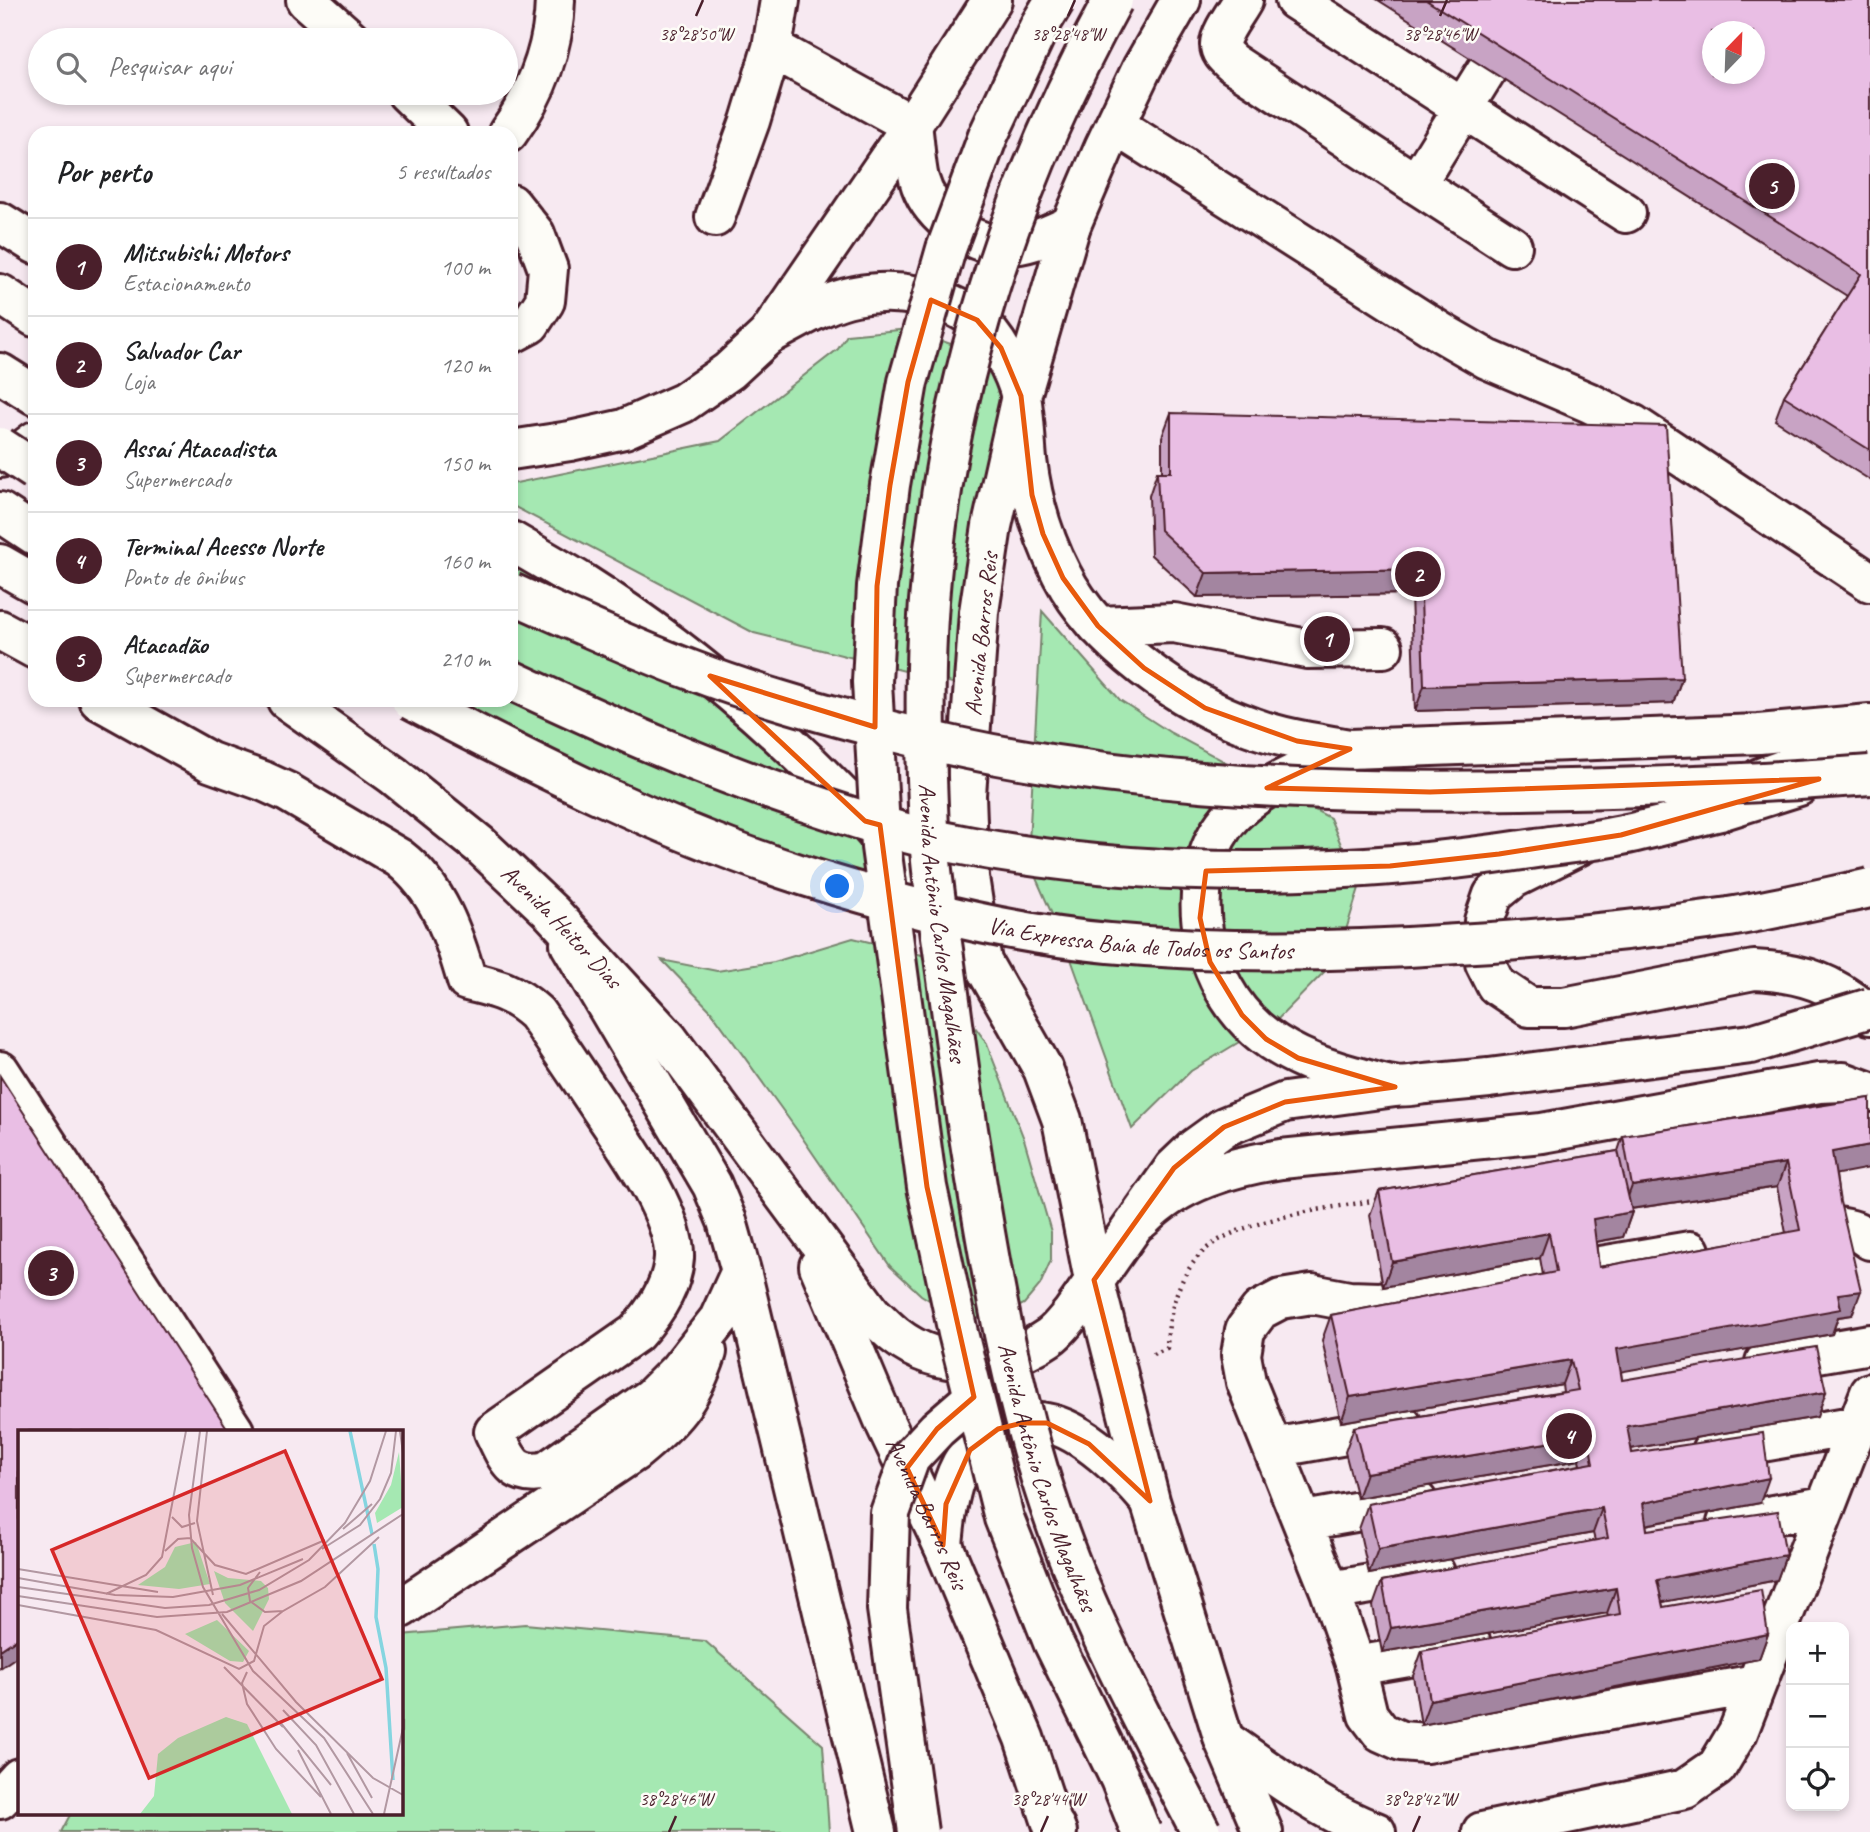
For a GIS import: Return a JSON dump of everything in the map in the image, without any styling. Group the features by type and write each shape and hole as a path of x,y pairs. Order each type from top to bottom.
{"main road":[{"path":"306,0 338,28"},
{"path":"512,126 536,84 548,52 555,17 555,0"},
{"path":"715,217 750,121 772,48 780,0"},
{"path":"518,449 624,429 683,403 729,371 768,335 912,125 992,0"},
{"name":"Avenida Antônio Carlos Magalhães","path":"1055,0 1040,25 988,136 946,249 908,382 890,485 877,586 872,682 881,847 927,1187 974,1397 1004,1518 1053,1642 1120,1779 1141,1832"},
{"name":"Avenida Antônio Carlos Magalhães","path":"1113,0 1085,50 1034,162 994,272 959,396 941,496 929,600 925,688 931,855 981,1214 1020,1406 1064,1548 1095,1619 1200,1832"},
{"name":"Avenida Barros Reis","path":"1094,1280 1062,1120 1043,1069 982,962 969,877 966,795 979,612 992,526 1021,396 1071,225 1142,68 1181,0"},
{"path":"1244,0 1221,38 1222,54 1232,64 1512,246"},
{"path":"1295,0 1626,213"},
{"path":"772,48 912,125"},
{"path":"1416,184 1486,72"},
{"path":"419,105 441,126"},
{"path":"912,125 919,179 929,203 948,223 973,237 999,245 1027,243 1071,225"},
{"path":"1115,125 1442,333 1487,359 1590,402 1634,425 1870,582"},
{"path":"518,213 535,234 548,270 545,301 530,324 518,330"},
{"path":"0,222 28,240"},
{"path":"768,335 818,309 854,296 887,293 919,296 953,306 977,320 1000,348 1021,396 1032,495 1043,534 1063,578 1098,626 1144,668 1205,708 1253,728 1297,740 1350,749 1759,734 1870,724"},
{"path":"0,294 28,312"},
{"path":"0,373 28,391"},
{"path":"0,458 19,453 28,446"},
{"path":"0,447 28,465"},
{"path":"0,512 28,530"},
{"path":"518,545 585,584 651,630 754,712 826,780 888,845 982,962"},
{"path":"0,564 28,580"},
{"path":"518,596 691,670 881,729 984,752 1182,781 1301,789 1430,792 1782,782 1870,775"},
{"path":"1098,626 1174,623 1307,649 1383,648"},
{"path":"0,629 28,645"},
{"path":"518,683 713,771 911,834 990,850 1090,864 1181,871 1288,872 1390,866 1499,854 1621,835 1720,811 1801,786 1870,760"},
{"path":"112,707 210,762 263,780 287,792 413,869 424,881 442,912 455,941 467,981 519,998 536,1013 645,1174 671,1233 674,1257 661,1300 636,1333 494,1432 507,1460 518,1470 532,1474 547,1471 652,1397 678,1371 719,1319"},
{"name":"Avenida Heitor Dias","path":"297,707 404,784 480,845 551,912 669,1040 790,1202"},
{"name":"Via Expressa Baía de Todos os Santos","path":"424,707 521,758 626,806 714,844 783,868 906,904 995,925 1106,943 1246,951 1368,950 1497,942 1731,916 1870,888"},
{"path":"1870,738 1612,830 1514,878 1493,895 1484,921 1485,963 1496,985 1529,1007 1564,1007 1754,970 1786,971 1820,981 1848,996 1870,1015"},
{"path":"1350,749 1280,782 1247,802 1224,824 1211,849 1202,886 1200,918 1210,962 1223,989 1242,1016 1266,1039 1298,1058 1325,1069 1395,1087"},
{"path":"551,912 712,1185 727,1221 876,1832"},
{"path":"790,1202 872,1314 897,1337 928,1353 981,1362 1034,1347 1052,1335 1072,1313 1174,1168 1195,1148 1224,1127 1285,1102 1751,1044 1870,1008"},
{"path":"0,1071 233,1430"},
{"path":"1119,1244 1172,1194 1208,1176 1244,1165 1542,1133 1819,1083 1843,1082 1870,1092"},
{"name":"Avenida Barros Reis","path":"790,1202 886,1425 943,1545 1024,1738 1056,1830"},
{"path":"1832,1227 1849,1228 1862,1233 1870,1240"},
{"path":"1589,1268 1720,1246"},
{"path":"402,1607 634,1452 665,1427 686,1402 699,1378 719,1319 741,1272"},
{"path":"1544,1276 1380,1302 1349,1301 1312,1294 1281,1299 1260,1310 1245,1330 1241,1355 1246,1382 1330,1591 1356,1666 1368,1715 1381,1732 1401,1741 1426,1743 1756,1684"},
{"path":"1094,1280 1150,1502 1224,1740 1263,1832"},
{"path":"1733,1368 1870,1344"},
{"path":"918,1832 887,1609 890,1513 910,1458 937,1429 974,1397"},
{"path":"1673,1457 1864,1409"},
{"path":"1482,1832 1685,1789 1717,1767 1738,1732 1864,1409"},
{"path":"1273,1448 1433,1420"},
{"path":"943,1545 946,1504 956,1474 970,1450 998,1429 1022,1423 1047,1423 1089,1444 1130,1478 1150,1502"},
{"path":"1304,1521 1449,1496"},
{"path":"1689,1529 1825,1506"},
{"path":"1330,1591 1463,1568"},
{"path":"1753,1598 1791,1592"},
{"path":"1356,1666 1502,1641"},
{"path":"1224,1740 1353,1824 1376,1832"},
{"path":"0,1799 18,1779"}],"path":[{"path":"1118,1368 1167,1348 1168,1320 1180,1288 1198,1256 1227,1236 1297,1213 1386,1199"}],"highlighted area":[{"path":"931,300 977,320 1001,348 1021,396 1032,495 1043,534 1063,578 1098,626 1144,668 1205,708 1297,741 1350,749 1267,788 1430,792 1819,779 1621,835 1499,854 1390,866 1206,871 1200,918 1210,962 1242,1015 1266,1039 1298,1058 1395,1087 1285,1102 1224,1127 1174,1168 1094,1280 1150,1501 1089,1444 1047,1423 1022,1423 998,1429 970,1450 946,1504 943,1545 907,1468 937,1429 974,1397 927,1187 880,825 865,821 710,676 875,727 877,586 890,485 908,382"}],"green space":[{"path":"909,329 1006,364 988,465 976,689 754,633 518,509 518,483 720,441 838,349 847,335"},
{"path":"518,532 917,847 846,884 801,885 708,863 519,779 402,707 518,707"},
{"path":"1042,611 1120,700 1171,733 1330,818 1359,888 1337,959 1279,1018 1191,1071 1132,1129 1067,948 1028,860"},
{"path":"853,938 922,955 986,1042 1024,1139 1051,1232 1051,1260 1040,1285 1024,1304 1000,1317 975,1318 944,1309 921,1295 890,1266 711,1011 662,960 717,971 774,962"},
{"path":"525,1624 705,1641 823,1745 829,1832 61,1832 70,1814 402,1814 402,1635"}],"building":[{"path":"1426,0 1870,0 1870,450 1784,396 1861,274"},
{"path":"1171,413 1666,426 1682,678 1424,686 1420,569 1206,573 1160,530 1157,472 1171,472"},
{"path":"0,1076 228,1430 18,1430 18,1638 0,1650"},
{"path":"1870,1098 1870,1145 1832,1152 1840,1202 1861,1291 1838,1294 1841,1309 1617,1349 1622,1380 1816,1347 1826,1392 1627,1426 1632,1453 1763,1433 1769,1478 1643,1503 1647,1530 1778,1511 1786,1555 1657,1580 1663,1607 1761,1590 1768,1634 1430,1700 1422,1651 1620,1614 1616,1588 1391,1628 1382,1581 1608,1538 1602,1508 1378,1549 1368,1504 1593,1463 1588,1436 1366,1473 1354,1427 1578,1390 1571,1360 1350,1397 1331,1315 1556,1272 1549,1233 1392,1262 1379,1191 1618,1151 1632,1212 1593,1219 1599,1267 1800,1230 1786,1163 1632,1186 1623,1136"}],"place":[{"name":"Atacadão","path":"1772,186"},
{"name":"Salvador Car","path":"1418,574"},
{"name":"Mitsubishi Motors","path":"1327,639"},
{"name":"Assaí Atacadista","path":"51,1273"},
{"name":"Terminal Acesso Norte","path":"1569,1436"}]}
